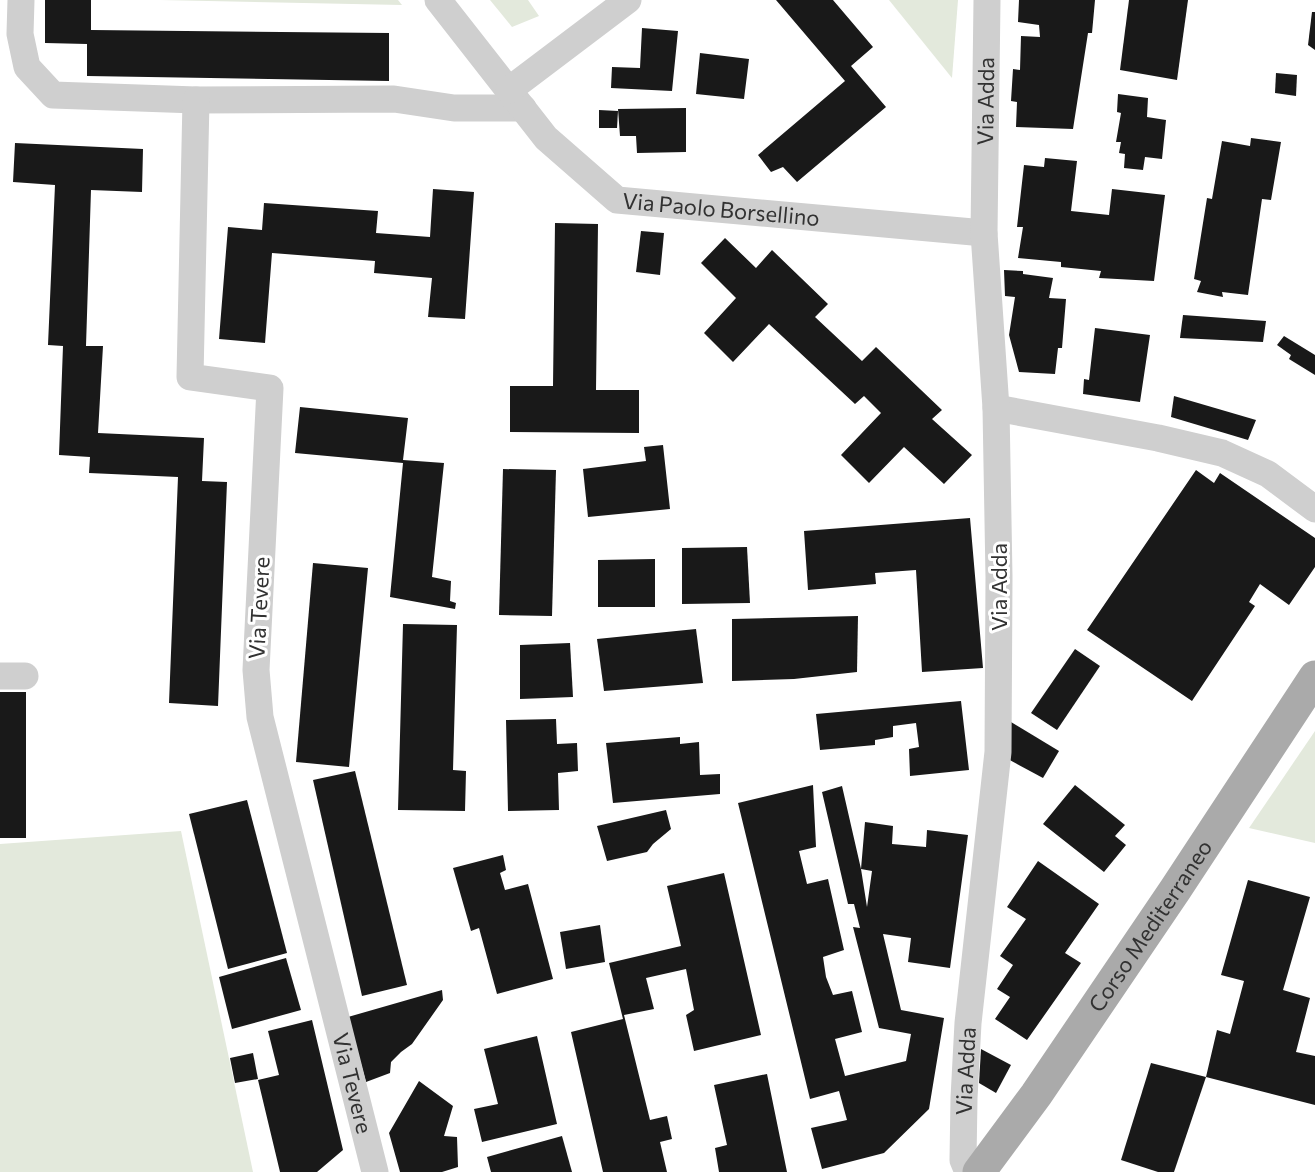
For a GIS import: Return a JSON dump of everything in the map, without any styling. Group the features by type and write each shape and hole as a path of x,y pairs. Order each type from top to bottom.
{"main road":[{"name":"Corso Mediterraneo","path":"980,1172 1036,1095 1175,890 1315,676"}],"street":[{"path":"21,0 20,34 27,67 52,95 196,100 394,99 454,108 516,99 628,0"},
{"name":"Via Paolo Borsellino","path":"438,0 546,138 617,200 984,233"},
{"name":"Via Adda","path":"969,1172 963,1160 968,1023 998,752 999,577 996,408 984,233 987,0"},
{"name":"Via Tevere","path":"196,100 190,377 270,388 256,670 260,717 375,1172"},
{"path":"996,408 1158,438 1222,453 1268,474 1315,510"}],"shaded area":[{"path":"160,0 398,0 402,5"},
{"path":"490,0 528,0 539,16 512,27"},
{"path":"889,0 958,0 952,78"},
{"path":"1315,731 1315,843 1249,828"},
{"path":"181,831 253,1172 0,1172 0,844"}],"building":[{"path":"45,0 91,0 91,30 389,33 389,81 87,76 87,44 45,43"},
{"path":"776,0 833,0 873,47 851,66 886,107 797,182 783,167 771,172 758,155 845,81"},
{"path":"1019,0 1095,0 1092,33 1088,33 1073,129 1016,127 1017,102 1011,101 1013,69 1020,70 1021,36 1040,37 1039,25 1018,22"},
{"path":"1129,0 1188,0 1177,80 1120,70"},
{"path":"1312,12 1315,12 1315,50 1308,45"},
{"path":"642,28 678,31 672,91 611,88 612,67 640,68"},
{"path":"700,53 749,59 744,99 696,94"},
{"path":"1276,73 1297,75 1296,96 1275,93"},
{"path":"1118,94 1148,98 1147,117 1166,120 1162,159 1145,157 1143,170 1124,168 1125,154 1119,153 1121,142 1116,142 1121,113 1117,112"},
{"path":"686,108 686,152 637,153 636,136 620,136 618,109"},
{"path":"599,110 618,111 617,128 599,128"},
{"path":"1251,138 1281,142 1271,200 1262,199 1248,295 1222,292 1223,297 1197,292 1201,281 1194,279 1207,198 1212,199 1222,141 1250,146"},
{"path":"15,143 143,149 142,192 91,190 86,346 103,346 98,433 204,438 202,481 227,482 218,706 169,703 178,477 89,473 90,457 59,455 63,346 48,345 55,185 13,182"},
{"path":"1045,158 1077,161 1071,211 1109,215 1112,189 1165,195 1154,281 1099,278 1101,271 1061,267 1061,262 1018,258 1023,227 1017,227 1024,165 1044,167"},
{"path":"433,189 474,192 465,319 428,317 432,278 374,273 375,261 272,253 265,343 219,339 228,227 262,230 264,203 378,211 376,233 430,237"},
{"path":"555,223 598,224 596,390 639,390 639,433 510,432 510,386 553,386"},
{"path":"641,231 664,233 660,275 636,272"},
{"path":"725,238 756,268 772,250 828,304 815,317 862,361 876,347 942,410 932,419 972,455 944,484 904,447 869,483 841,455 881,413 864,396 855,404 769,324 733,362 704,333 736,298 701,263"},
{"path":"1004,270 1023,271 1023,274 1053,278 1049,298 1066,299 1062,348 1058,348 1055,374 1019,372 1009,335 1015,297 1005,296"},
{"path":"1183,315 1266,321 1263,342 1180,338"},
{"path":"1095,328 1150,335 1140,402 1083,394 1084,379 1089,380"},
{"path":"1284,336 1315,355 1315,375 1289,359 1291,355 1277,345"},
{"path":"1174,396 1256,420 1248,440 1171,417"},
{"path":"300,407 408,418 403,460 444,463 432,577 451,581 450,601 456,603 455,609 390,597 403,463 295,453"},
{"path":"663,445 670,509 588,517 583,469 646,461 644,447"},
{"path":"503,469 556,470 552,616 499,615"},
{"path":"1196,470 1214,483 1220,473 1315,538 1315,567 1289,605 1260,584 1249,602 1255,606 1192,701 1087,630"},
{"path":"970,518 983,668 922,672 916,570 875,573 876,584 808,590 804,531"},
{"path":"747,547 750,603 682,604 682,548"},
{"path":"655,559 655,607 598,607 598,560"},
{"path":"313,563 368,568 349,767 296,762"},
{"path":"858,616 857,672 794,679 732,681 732,619"},
{"path":"403,624 457,625 453,770 466,771 465,811 398,810"},
{"path":"696,629 703,683 604,691 597,639"},
{"path":"570,643 573,697 520,699 520,645"},
{"path":"1075,649 1100,666 1057,730 1031,713"},
{"path":"0,692 26,692 26,838 0,838"},
{"path":"961,701 969,770 910,776 909,749 919,747 916,723 893,726 893,737 875,740 875,745 820,750 816,714"},
{"path":"556,719 557,744 577,743 578,771 558,773 559,810 508,811 506,720"},
{"path":"1011,722 1059,751 1043,778 1006,758"},
{"path":"680,737 680,744 699,742 700,775 720,774 720,794 613,803 606,743"},
{"path":"355,771 407,985 362,996 313,780"},
{"path":"813,785 816,847 799,851 807,884 828,879 844,950 823,957 826,977 833,995 852,991 862,1032 835,1039 845,1076 906,1061 911,1034 879,1028 853,927 860,928 854,904 848,904 822,792 842,786 861,869 865,822 893,826 892,844 926,847 927,830 968,835 950,968 908,962 911,938 883,934 901,1010 944,1018 929,1109 884,1153 822,1169 811,1128 847,1120 839,1091 810,1099 738,803","holes":["861,869 872,871 867,907"]},
{"path":"1075,785 1125,825 1115,836 1126,845 1104,872 1043,824"},
{"path":"247,800 287,953 228,969 189,814"},
{"path":"666,810 671,829 647,852 607,861 597,826"},
{"path":"503,855 506,870 500,873 505,890 528,884 553,979 497,994 479,928 471,931 453,868"},
{"path":"1038,861 1099,904 1065,953 1081,963 1027,1040 995,1019 1010,997 997,989 1013,965 1000,956 1026,919 1007,907"},
{"path":"724,873 761,1035 694,1051 686,1015 694,1010 686,969 646,978 654,1009 624,1015 650,1120 667,1116 672,1139 660,1142 667,1172 603,1172 571,1032 623,1019 609,963 681,946 667,886"},
{"path":"1248,880 1310,897 1283,990 1310,998 1296,1052 1315,1056 1315,1105 1206,1077 1217,1030 1230,1034 1244,981 1221,975"},
{"path":"600,925 605,962 566,969 560,932"},
{"path":"286,958 301,1010 232,1029 219,977"},
{"path":"442,990 443,1000 412,1044 391,1062 390,1073 366,1082 348,1017"},
{"path":"312,1020 343,1150 317,1172 280,1172 258,1080 279,1075 268,1031"},
{"path":"537,1036 557,1124 482,1142 474,1109 498,1104 484,1049"},
{"path":"981,1049 1011,1065 996,1093 979,1083"},
{"path":"253,1053 258,1079 235,1083 230,1058"},
{"path":"1151,1063 1206,1077 1174,1172 1158,1172 1121,1160"},
{"path":"767,1074 787,1172 719,1172 715,1148 727,1145 714,1085"},
{"path":"419,1081 453,1106 444,1136 457,1137 458,1167 442,1172 400,1172 389,1133"},
{"path":"562,1136 572,1172 491,1172 487,1157"}]}
